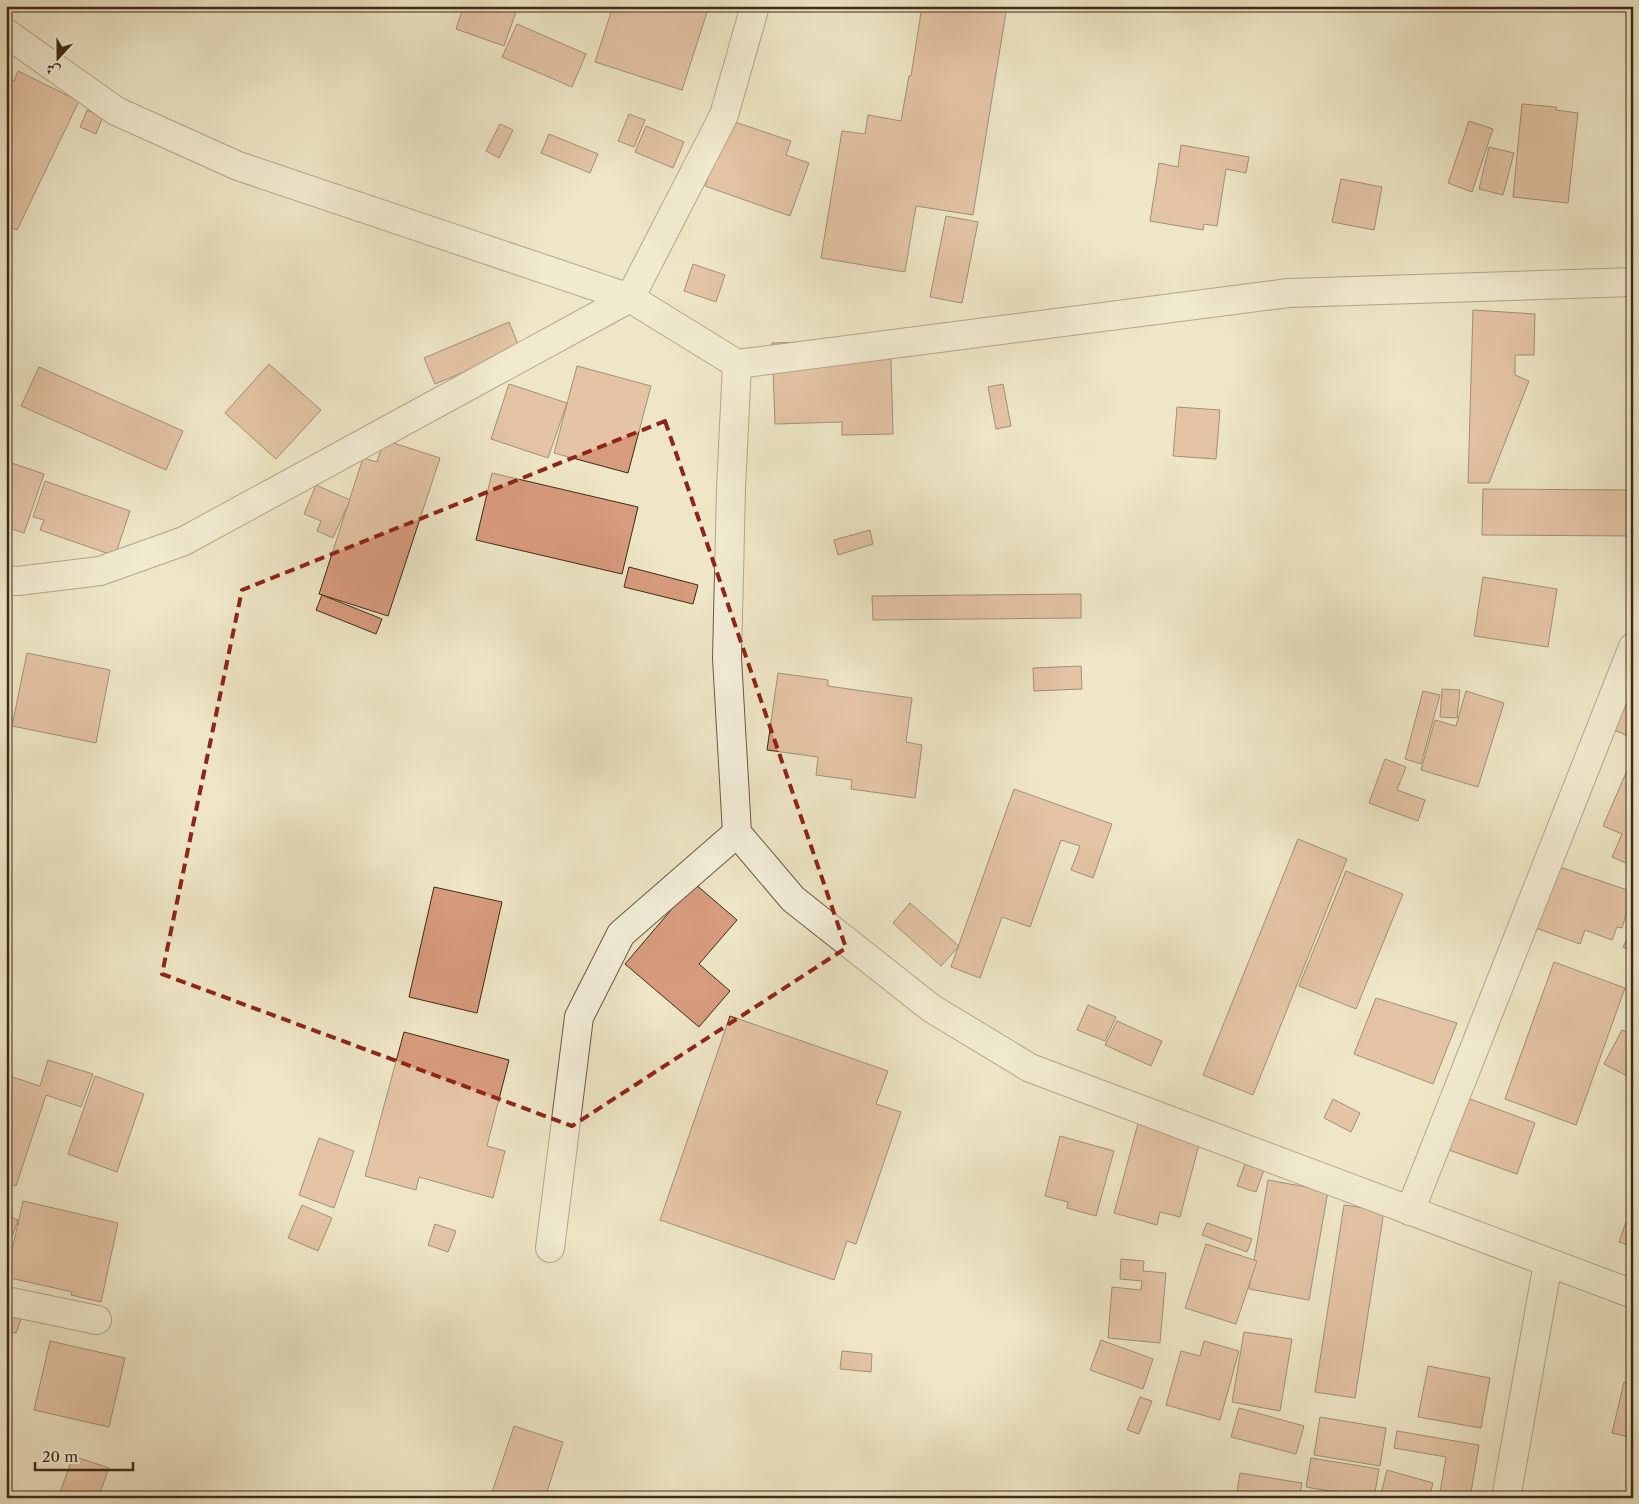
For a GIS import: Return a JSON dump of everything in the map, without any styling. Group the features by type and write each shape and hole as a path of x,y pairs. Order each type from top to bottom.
{"street":[{"path":"6,580 100,571 184,541 630,298 724,115 755,6"},
{"path":"6,33 116,111 238,166 630,298 738,364 1289,293 1633,282"},
{"path":"738,364 731,489 727,658 737,833 793,899 931,1008 1030,1068 1633,1294"},
{"path":"1410,1211 1633,647"},
{"path":"550,1248 579,1017 621,934 737,833"},
{"path":"1506,1498 1548,1263"},
{"path":"6,1300 97,1320"}],"highlighted area":[{"path":"665,421 846,948 572,1126 162,974 242,590"}],"building":[{"path":"464,6 518,6 504,46 456,29"},
{"path":"613,6 709,6 682,90 595,62"},
{"path":"922,6 1007,6 973,215 916,206 905,272 821,258 842,131 865,134 868,115 901,121 909,76 911,76"},
{"path":"517,24 586,54 572,87 502,57"},
{"path":"18,71 79,101 17,230 6,225 6,78 14,81"},
{"path":"1522,104 1556,107 1556,110 1578,113 1568,203 1513,197"},
{"path":"87,110 103,117 96,134 80,127"},
{"path":"629,114 645,120 634,147 618,141"},
{"path":"729,120 791,141 786,155 809,163 790,216 705,186"},
{"path":"1469,121 1493,129 1472,192 1448,183"},
{"path":"500,124 513,130 499,158 486,151"},
{"path":"646,126 684,142 673,168 635,152"},
{"path":"549,134 598,154 590,173 541,153"},
{"path":"1181,145 1249,157 1246,173 1226,169 1217,226 1204,224 1203,230 1150,221 1159,163 1178,167"},
{"path":"1489,147 1514,153 1503,195 1479,189"},
{"path":"1341,179 1382,187 1374,230 1332,222"},
{"path":"946,216 978,222 962,303 930,297"},
{"path":"693,264 725,275 716,302 684,291"},
{"path":"1473,310 1535,314 1534,355 1515,355 1515,375 1529,381 1489,483 1468,483"},
{"path":"509,322 520,349 435,384 424,358"},
{"path":"838,341 839,360 891,359 893,434 842,435 842,422 775,424 772,343"},
{"path":"269,364 321,410 276,459 225,413"},
{"path":"577,366 651,386 628,473 554,453"},
{"path":"39,367 183,431 166,470 21,406"},
{"path":"509,384 567,403 548,458 491,439"},
{"path":"1003,384 1011,426 996,429 988,387"},
{"path":"1177,407 1220,410 1216,459 1173,456"},
{"path":"384,440 440,458 388,616 319,594 363,458 377,462"},
{"path":"6,461 44,474 24,533 6,527"},
{"path":"492,473 638,507 622,574 476,540"},
{"path":"45,481 130,511 115,556 40,530 44,520 33,517"},
{"path":"316,485 350,500 333,538 317,531 321,521 304,514"},
{"path":"1483,489 1633,490 1633,536 1482,535"},
{"path":"870,530 873,544 838,555 834,540"},
{"path":"629,567 698,585 693,604 624,587"},
{"path":"1483,577 1557,589 1548,647 1474,636"},
{"path":"1081,594 1081,618 873,620 872,596"},
{"path":"322,595 382,619 376,634 316,610"},
{"path":"27,653 110,670 96,743 12,726"},
{"path":"1081,666 1082,689 1034,691 1033,668"},
{"path":"778,673 828,680 828,686 912,698 906,742 922,745 915,798 851,789 852,780 816,775 818,757 767,750"},
{"path":"1628,684 1633,686 1633,738 1609,728"},
{"path":"1442,689 1460,690 1457,718 1440,717"},
{"path":"1423,691 1440,695 1421,764 1405,759"},
{"path":"1466,691 1504,703 1478,787 1421,770 1435,720 1456,726"},
{"path":"1385,759 1406,767 1397,790 1425,800 1418,821 1369,803"},
{"path":"1629,766 1633,767 1633,866 1612,857 1622,834 1603,826"},
{"path":"1014,789 1112,824 1093,878 1071,870 1080,846 1061,840 1030,927 1002,917 980,978 951,967"},
{"path":"1298,839 1347,859 1253,1095 1203,1075"},
{"path":"1554,865 1633,892 1622,928 1617,927 1612,940 1585,930 1580,944 1533,927"},
{"path":"1346,871 1403,894 1356,1009 1299,986"},
{"path":"694,883 737,920 699,964 730,991 699,1027 625,964"},
{"path":"434,887 502,902 477,1013 409,997"},
{"path":"910,903 959,946 941,966 893,923"},
{"path":"1629,935 1633,936 1633,951 1623,947"},
{"path":"1554,962 1625,988 1576,1125 1505,1099"},
{"path":"1376,998 1457,1023 1433,1084 1354,1054"},
{"path":"1088,1005 1116,1017 1105,1041 1077,1030"},
{"path":"730,1016 888,1071 876,1104 901,1112 856,1244 847,1241 834,1280 660,1220"},
{"path":"1117,1021 1162,1041 1151,1066 1105,1045"},
{"path":"1622,1030 1633,1035 1633,1079 1604,1064"},
{"path":"404,1032 509,1060 487,1146 505,1151 493,1198 419,1177 416,1190 365,1176"},
{"path":"48,1060 93,1074 81,1107 46,1095 16,1186 6,1182 6,1075 40,1086"},
{"path":"95,1076 144,1094 117,1172 68,1154"},
{"path":"1462,1096 1535,1123 1517,1174 1443,1148"},
{"path":"1333,1099 1360,1113 1351,1132 1324,1118"},
{"path":"1140,1116 1202,1133 1180,1217 1160,1212 1157,1225 1114,1213"},
{"path":"1060,1136 1114,1151 1096,1216 1067,1208 1068,1202 1045,1196"},
{"path":"319,1138 354,1151 334,1208 299,1195"},
{"path":"1245,1164 1264,1170 1256,1192 1237,1186"},
{"path":"1268,1180 1328,1191 1309,1300 1249,1289"},
{"path":"23,1201 118,1223 101,1302 71,1295 72,1292 6,1277"},
{"path":"302,1205 332,1218 318,1251 288,1238"},
{"path":"1344,1205 1384,1211 1355,1398 1315,1392"},
{"path":"6,1215 18,1220 12,1237 6,1234"},
{"path":"1626,1222 1633,1224 1633,1247 1619,1242"},
{"path":"1207,1223 1252,1239 1247,1252 1202,1235"},
{"path":"435,1224 456,1231 448,1252 428,1245"},
{"path":"1206,1244 1257,1261 1236,1324 1185,1308"},
{"path":"1121,1259 1144,1261 1143,1271 1166,1273 1160,1343 1108,1338 1112,1287 1141,1290 1142,1281 1120,1279"},
{"path":"6,1313 21,1319 16,1333 6,1330"},
{"path":"1244,1332 1292,1339 1280,1411 1232,1402"},
{"path":"1101,1340 1153,1359 1143,1389 1090,1370"},
{"path":"50,1341 125,1358 109,1427 34,1410"},
{"path":"1204,1341 1239,1351 1220,1420 1166,1405 1181,1351 1200,1356"},
{"path":"842,1351 872,1354 871,1372 840,1369"},
{"path":"1428,1366 1490,1378 1481,1428 1418,1417"},
{"path":"1624,1382 1633,1384 1633,1438 1612,1433"},
{"path":"1140,1397 1152,1401 1139,1434 1127,1430"},
{"path":"1239,1408 1304,1426 1296,1454 1231,1437"},
{"path":"1320,1417 1386,1428 1380,1466 1314,1455"},
{"path":"514,1426 563,1442 545,1498 511,1498 492,1492"},
{"path":"1397,1431 1479,1445 1470,1498 1439,1498 1446,1457 1394,1448"},
{"path":"73,1456 109,1468 98,1498 58,1498"},
{"path":"1311,1458 1379,1469 1374,1498 1346,1498 1347,1494 1306,1487"},
{"path":"1387,1470 1433,1483 1429,1498 1380,1498"},
{"path":"1240,1473 1302,1483 1299,1498 1236,1498"}]}
